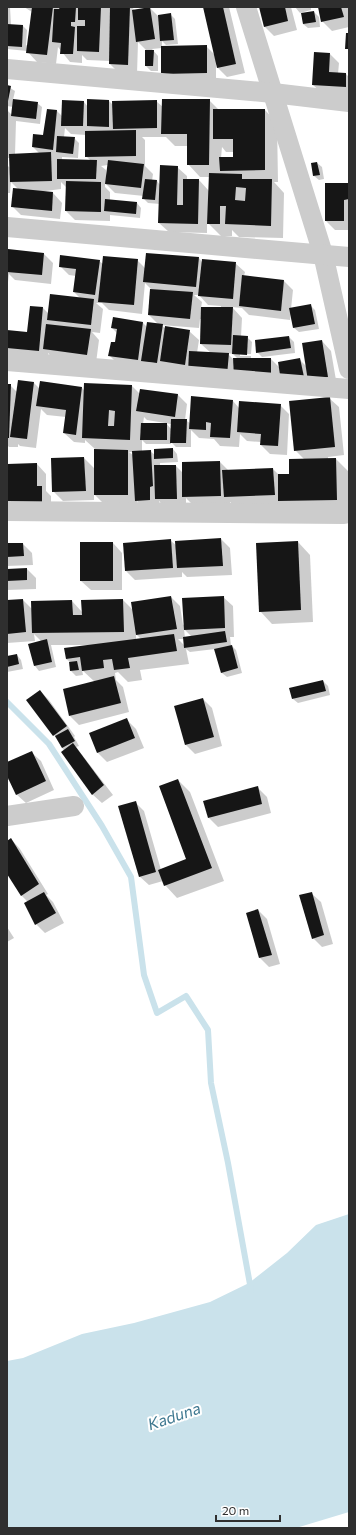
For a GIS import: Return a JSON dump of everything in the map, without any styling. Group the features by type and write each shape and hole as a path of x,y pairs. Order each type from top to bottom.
{"street":[{"path":"246,7 323,254 349,370"},
{"path":"7,69 273,93 349,102"},
{"path":"7,227 349,257"},
{"path":"7,361 349,389"},
{"path":"7,511 344,514 349,510"},
{"path":"7,816 74,806"}],"water":[{"name":"Kaduna","path":"349,1214 349,1512 296,1528 7,1528 7,1361 23,1358 82,1334 134,1323 210,1302 249,1283 287,1253 316,1225"}],"building":[{"path":"32,7 53,7 47,55 26,53"},
{"path":"60,7 76,7 75,22 71,22 71,26 75,27 73,54 60,54 61,43 52,42 54,9 59,9"},
{"path":"78,7 101,7 99,52 77,51 77,26 85,26 85,20 78,20"},
{"path":"110,7 130,7 128,65 109,64"},
{"path":"150,7 155,39 136,42 132,10"},
{"path":"203,7 223,7 236,64 217,68"},
{"path":"259,7 285,7 288,21 264,27"},
{"path":"318,7 341,7 344,17 321,22"},
{"path":"314,11 316,22 303,24 301,13"},
{"path":"171,13 174,40 160,41 158,15"},
{"path":"7,24 23,25 22,47 7,46"},
{"path":"346,33 349,33 349,49 345,49"},
{"path":"207,45 207,73 161,74 161,46"},
{"path":"145,50 154,50 153,66 145,66"},
{"path":"314,52 330,53 329,72 346,73 346,87 312,85"},
{"path":"7,85 11,86 8,101 7,101"},
{"path":"13,99 38,102 36,119 11,116"},
{"path":"87,99 109,100 109,127 87,126"},
{"path":"162,99 210,99 209,165 187,165 187,134 161,134"},
{"path":"62,100 84,101 83,126 61,126"},
{"path":"157,100 157,128 113,129 112,101"},
{"path":"47,109 57,110 53,150 32,147 33,134 43,135"},
{"path":"213,109 265,109 265,170 220,171 219,157 233,157 233,139 213,139"},
{"path":"136,130 136,156 85,157 85,131"},
{"path":"57,136 75,137 73,154 56,152"},
{"path":"51,152 52,181 10,182 9,154"},
{"path":"57,159 97,160 96,179 57,179"},
{"path":"108,160 144,164 141,188 105,184"},
{"path":"317,162 320,175 313,176 311,163"},
{"path":"160,165 178,166 177,205 183,205 183,179 199,179 198,224 158,223"},
{"path":"209,173 242,174 242,179 272,179 271,226 225,224 226,206 220,206 220,224 207,224","holes":["236,187 246,188 245,201 235,200"]},
{"path":"145,179 157,180 155,200 142,199"},
{"path":"66,181 101,182 101,212 65,211"},
{"path":"325,183 349,183 349,199 344,200 344,221 325,221"},
{"path":"13,188 53,192 52,211 11,207"},
{"path":"105,199 137,202 136,214 104,211"},
{"path":"8,249 44,253 42,275 7,272"},
{"path":"146,253 199,257 196,287 143,282"},
{"path":"60,255 100,260 95,295 73,292 76,269 59,267"},
{"path":"103,256 138,259 134,305 98,302"},
{"path":"202,259 236,262 233,299 198,296"},
{"path":"242,275 284,280 281,311 239,306"},
{"path":"150,289 193,292 190,319 148,315"},
{"path":"50,294 94,299 91,325 47,320"},
{"path":"311,304 315,324 293,328 289,308"},
{"path":"30,306 43,307 39,351 7,348 7,330 27,332"},
{"path":"201,307 233,307 231,345 200,344"},
{"path":"113,317 143,322 138,360 108,356 111,342 115,342 117,329 111,328"},
{"path":"147,322 163,324 157,363 141,361"},
{"path":"46,324 91,329 87,355 43,349"},
{"path":"165,326 190,330 185,365 160,361"},
{"path":"233,335 248,336 247,355 232,354"},
{"path":"289,336 291,348 256,353 255,340"},
{"path":"322,340 328,377 308,381 302,343"},
{"path":"189,351 229,353 227,375 188,373"},
{"path":"233,358 271,358 271,377 234,377"},
{"path":"300,358 304,377 281,381 278,362"},
{"path":"18,380 34,382 27,439 10,437"},
{"path":"40,381 82,387 76,435 63,433 66,410 36,406"},
{"path":"84,383 132,385 130,440 82,438","holes":["109,410 115,411 114,426 108,426"]},
{"path":"7,384 11,384 9,438 7,438"},
{"path":"140,389 178,394 175,417 136,411"},
{"path":"191,396 233,400 230,438 210,437 211,423 206,422 206,430 189,429"},
{"path":"330,397 335,447 294,451 289,401"},
{"path":"239,401 281,404 278,446 260,445 261,434 237,432"},
{"path":"171,419 187,419 186,443 170,443"},
{"path":"141,423 167,423 167,440 140,440"},
{"path":"173,448 173,458 154,459 154,449"},
{"path":"94,449 128,450 128,495 94,495"},
{"path":"151,450 153,486 150,487 150,500 135,501 132,451"},
{"path":"84,457 86,491 52,492 51,458"},
{"path":"336,458 337,500 278,501 278,474 289,474 289,459"},
{"path":"220,461 221,496 182,497 182,462"},
{"path":"37,463 37,486 42,486 42,502 7,502 7,464"},
{"path":"154,465 176,465 177,499 155,499"},
{"path":"273,468 275,495 224,497 222,470"},
{"path":"221,538 223,566 177,568 175,541"},
{"path":"171,539 173,568 125,571 123,543"},
{"path":"298,541 301,610 259,612 256,543"},
{"path":"80,542 113,542 113,581 80,581"},
{"path":"7,543 23,543 24,556 7,557"},
{"path":"27,568 27,580 7,581 7,569"},
{"path":"171,596 177,629 136,635 131,602"},
{"path":"224,596 225,628 184,630 182,598"},
{"path":"23,599 26,632 7,634 7,600"},
{"path":"123,599 124,632 32,633 31,601 72,600 73,615 82,615 81,600"},
{"path":"225,631 227,642 184,648 183,637"},
{"path":"174,634 177,651 128,658 130,668 114,670 112,659 103,660 104,668 82,671 80,657 66,659 64,648"},
{"path":"47,639 52,662 34,666 28,644"},
{"path":"232,645 238,668 221,673 214,649"},
{"path":"17,654 19,664 7,667 7,656"},
{"path":"77,661 79,670 70,671 69,662"},
{"path":"114,676 121,703 69,716 63,689"},
{"path":"323,680 326,691 292,699 289,688"},
{"path":"40,690 67,726 53,736 26,700"},
{"path":"203,698 214,737 185,745 174,706"},
{"path":"127,718 135,738 97,753 89,733"},
{"path":"68,729 75,741 62,748 55,736"},
{"path":"73,743 104,785 92,795 61,752"},
{"path":"32,751 46,781 16,795 7,776 7,762"},
{"path":"178,779 212,868 164,886 158,870 186,859 159,786"},
{"path":"258,786 262,804 208,818 203,801"},
{"path":"136,801 156,872 139,877 118,806"},
{"path":"11,838 39,884 21,896 7,874 7,841"},
{"path":"44,892 56,913 35,925 24,903"},
{"path":"312,892 324,935 312,939 299,895"},
{"path":"258,909 272,955 259,958 246,913"}],"waterway":[{"path":"7,702 49,744 102,826 131,877 144,975 157,1013 186,996 208,1030 211,1083 228,1163 251,1290"}]}
